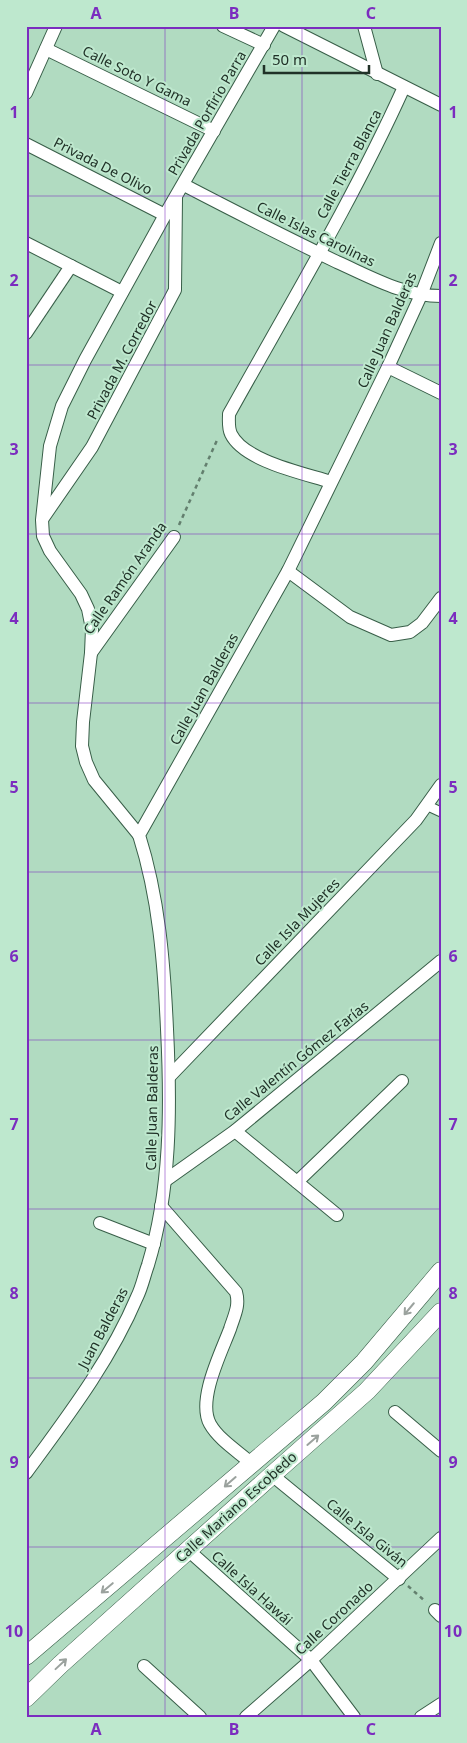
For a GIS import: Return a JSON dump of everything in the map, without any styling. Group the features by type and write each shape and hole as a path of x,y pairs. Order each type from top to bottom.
{"main road":[{"name":"Calle Mariano Escobedo","path":"26,1656 324,1402 364,1362 441,1272"},
{"name":"Calle Mariano Escobedo","path":"26,1698 188,1550 367,1392 441,1312"}],"street":[{"path":"28,85 56,26"},
{"path":"223,26 264,45"},
{"name":"Privada Porfirio Parra","path":"165,215 274,26"},
{"path":"284,26 376,74 441,105"},
{"path":"364,26 376,74"},
{"name":"Calle Soto Y Gama","path":"46,49 214,130"},
{"name":"Calle Tierra Blanca","path":"318,253 374,153 404,87"},
{"name":"Privada De Olivo","path":"26,144 165,215"},
{"name":"Calle Islas Carolinas","path":"184,185 318,253 392,287 421,295 441,296"},
{"name":"Privada M. Corredor","path":"42,520 92,447 175,290 176,198"},
{"name":"Calle Ramón Aranda","path":"91,653 92,629 88,609 81,594 50,550 43,536 42,520 50,446 62,406 165,215"},
{"path":"26,243 122,292"},
{"name":"Calle Juan Balderas","path":"166,1180 169,1077 164,970 159,923 148,864 139,835 288,571 388,367 421,295 441,243"},
{"path":"318,253 229,414 230,433 240,447 258,458 331,482"},
{"path":"26,333 71,266"},
{"path":"388,367 441,393"},
{"name":"Calle Ramón Aranda","path":"91,653 174,537"},
{"path":"288,571 350,617 391,635 410,632 422,623 441,598"},
{"path":"91,653 83,722 82,746 86,762 94,780 139,835"},
{"name":"Calle Isla Mujeres","path":"169,1077 416,820 428,806 441,784"},
{"path":"428,806 441,812"},
{"name":"Calle Valentín Gómez Farías","path":"166,1180 235,1131 441,961"},
{"path":"297,1182 402,1081"},
{"path":"235,1131 337,1215"},
{"name":"Juan Balderas","path":"26,1472 77,1403 128,1319 138,1295 154,1244 166,1180"},
{"path":"161,1206 236,1292 238,1307 212,1374 206,1414 210,1425 219,1435 252,1464"},
{"path":"100,1223 154,1244"},
{"path":"395,1412 441,1451"},
{"name":"Calle Isla Giván","path":"272,1475 399,1579"},
{"name":"Calle Coronado","path":"246,1717 311,1660 441,1538"},
{"name":"Calle Isla Hawái","path":"188,1550 311,1660 354,1717"},
{"path":"144,1666 200,1717"},
{"path":"421,1717 441,1704"}],"path":[{"name":"Calle Ramón Aranda","path":"174,537 229,414"},
{"name":"Calle Isla Giván","path":"399,1579 438,1613"}]}
